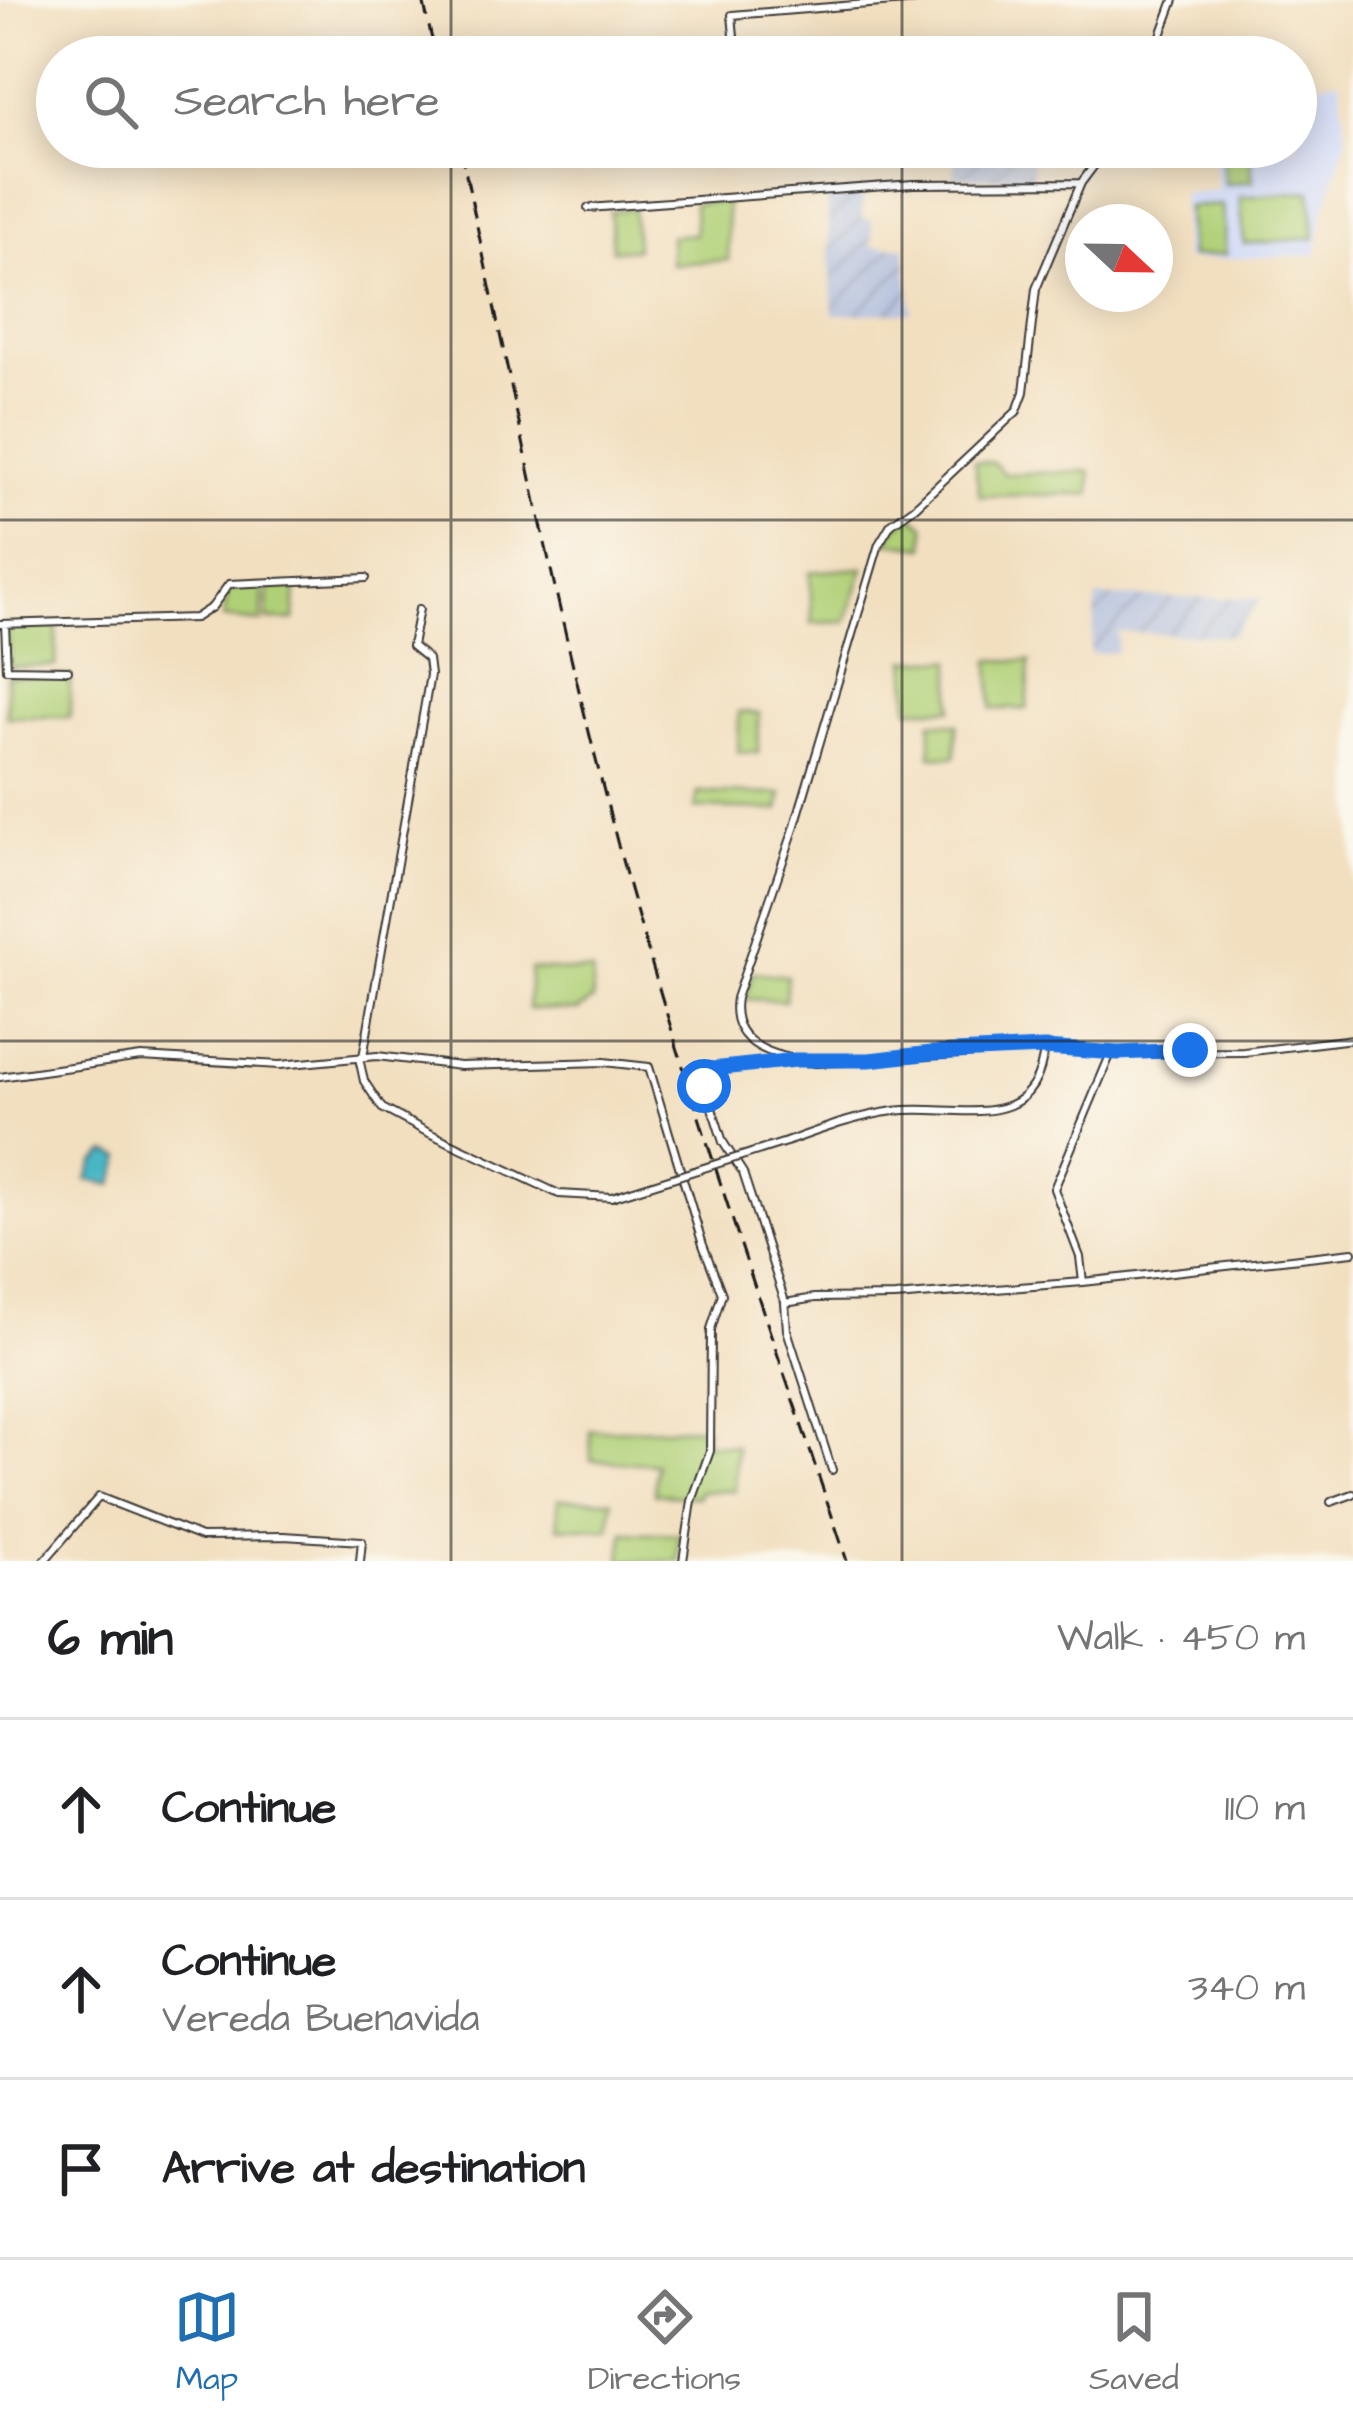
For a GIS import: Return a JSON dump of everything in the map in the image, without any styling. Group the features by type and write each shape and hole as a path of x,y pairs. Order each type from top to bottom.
{"street":[{"path":"734,36 732,15 918,0"},
{"path":"1161,36 1174,0"},
{"path":"1092,168 1081,183 1036,289 1024,392 1017,411 891,524 879,544 793,832 736,998 735,1022 746,1039 796,1060 816,1063 1044,1048 1111,1053 1244,1052 1353,1039"},
{"path":"588,208 889,185 1081,183"},
{"path":"68,670 8,669 3,624 195,618 212,608 229,584 366,578"},
{"path":"418,609 412,646 428,659 430,675 361,1057 371,1094 382,1108 559,1194 612,1197 880,1113 1000,1110 1034,1088 1044,1048"},
{"path":"1082,1282 1079,1257 1054,1189 1111,1053"},
{"path":"0,1077 141,1057 280,1065 361,1057 460,1066 632,1063 652,1070 722,1294 711,1329 710,1451 692,1501 683,1561"},
{"path":"796,1060 712,1069 703,1080 723,1142 743,1173 832,1470"},
{"path":"785,1303 1082,1282 1353,1252"},
{"path":"1331,1502 1353,1494"},
{"path":"44,1561 99,1497 201,1537 362,1541 360,1561"}],"shaded area":[{"path":"1339,80 1347,139 1316,255 1184,260 1182,194 1218,190 1215,168 1317,168 1317,83"},
{"path":"955,168 1032,168 1032,178 954,177"},
{"path":"863,193 862,218 872,220 872,246 905,247 912,312 833,314 827,194"},
{"path":"1097,597 1262,598 1232,636 1118,632 1117,652 1090,654"}],"green space":[{"path":"1223,168 1251,168 1253,181 1225,184"},
{"path":"1311,191 1315,238 1244,244 1240,197"},
{"path":"726,201 729,260 671,264 670,236 695,234 694,203"},
{"path":"1222,205 1226,254 1190,257 1187,207"},
{"path":"633,209 636,249 612,250 610,211"},
{"path":"974,461 994,463 1004,474 1090,471 1091,494 980,496"},
{"path":"912,516 925,525 925,547 887,542 897,526"},
{"path":"864,568 846,622 812,623 810,572"},
{"path":"263,587 262,622 223,618 229,588"},
{"path":"269,587 296,587 294,620 267,620"},
{"path":"57,626 56,666 9,667 7,627"},
{"path":"907,660 952,660 952,709 909,709"},
{"path":"990,660 1030,661 1027,709 992,709"},
{"path":"7,676 70,676 70,717 7,717"},
{"path":"739,712 759,713 758,753 738,752"},
{"path":"931,722 957,724 955,757 931,756"},
{"path":"698,793 782,794 779,810 695,808"},
{"path":"530,969 592,972 593,1000 578,1011 528,1009"},
{"path":"754,972 787,976 785,1001 745,999"},
{"path":"705,1427 706,1443 736,1446 735,1491 699,1491 698,1497 654,1494 656,1464 591,1460 590,1430"},
{"path":"558,1499 612,1500 610,1529 558,1527"},
{"path":"624,1532 679,1534 678,1561 621,1561"}],"water":[{"path":"107,1152 122,1157 113,1185 87,1180 95,1162"}],"railway":[{"path":"423,0 431,36"},
{"path":"465,168 561,612 630,889 707,1143 847,1561"}],"route":[{"path":"704,1086 704,1074 712,1069 796,1060 816,1063 1044,1048 1118,1053 1190,1050"}]}
